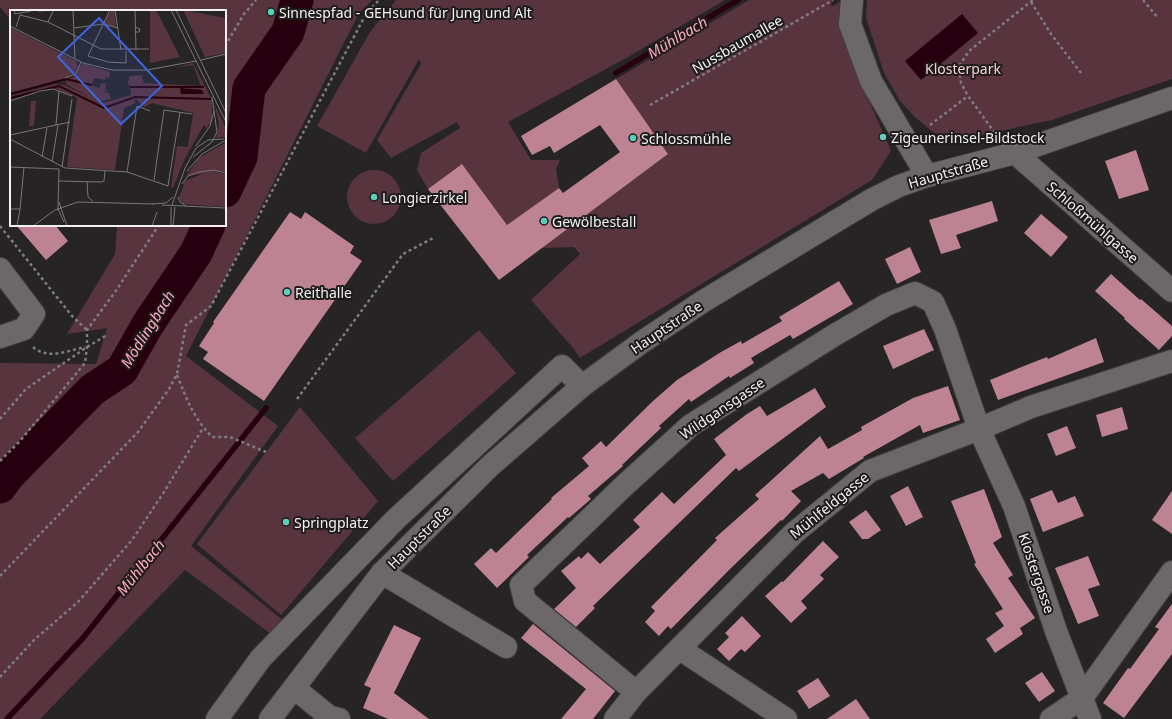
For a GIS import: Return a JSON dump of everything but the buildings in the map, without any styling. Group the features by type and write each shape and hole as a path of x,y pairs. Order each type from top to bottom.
{"street":[{"path":"852,0 850,24 871,81 927,176"},
{"name":"Hauptstraße","path":"271,718 382,573 490,466 582,386 642,342 702,302 871,200 899,186 927,176 1015,153 1172,98"},
{"name":"Schloßmühlgasse","path":"1015,153 1172,292"},
{"path":"0,269 34,314 24,329 0,337"},
{"name":"Wildgansgasse","path":"636,692 525,601 521,585 626,484 691,425 833,336 886,305 915,293 933,302 945,328 979,429"},
{"name":"Mühlfeldgasse","path":"615,719 636,692 794,533 870,471 1032,408 1172,361"},
{"path":"217,719 261,658 396,519 562,366 582,386"},
{"name":"Klostergasse","path":"979,429 1014,506 1056,631 1090,719"},
{"path":"1051,719 1082,698 1172,572"},
{"path":"382,573 506,647"},
{"path":"680,649 786,719"},
{"path":"294,688 333,718"}],"path":[{"path":"226,44 244,14 256,0"},
{"path":"0,576 138,432 169,390 177,374 186,325 211,306 366,14 380,0"},
{"name":"Nussbaumallee","path":"650,105 833,0"},
{"path":"1143,0 1158,18"},
{"path":"995,133 968,96 961,83 959,66 970,51 1032,1 1051,34 1082,73"},
{"path":"930,125 968,96"},
{"path":"0,226 72,316 87,330"},
{"path":"0,461 20,441 85,363 87,330 115,292 158,226"},
{"path":"297,399 403,254 435,237"},
{"path":"24,329 33,347 40,353 57,354 87,347"},
{"path":"0,419 26,389 107,335"},
{"path":"177,374 189,407 203,428 212,437 230,437 266,452"},
{"path":"0,677 34,640 78,602 132,540 164,492 203,428"}],"green space":[{"path":"0,0 372,0 359,13 186,356 278,426 191,546 285,622 271,634 185,570 40,719 0,719 0,363 96,364 107,328 67,334 115,254 117,226 226,226 226,10 10,10 10,19 0,7"},
{"path":"396,0 725,0 628,57 508,122 531,160 560,160 556,169 559,188 507,225 462,164 428,189 417,170 421,153 460,128 457,122 391,158 377,140 421,64 419,59 366,153 317,126 370,32"},
{"path":"749,0 832,0 831,7 843,0 853,64 891,151 872,180 580,358 531,300 580,254 574,247 541,248 668,154 616,79"},
{"name":"Klosterpark","path":"867,0 1172,0 1172,79 1052,120 976,136 952,136 934,133 915,117 900,101 884,73 866,18"},
{"name":"Longierzirkel","path":"369,170 379,170 389,174 397,182 401,192 401,202 397,212 389,220 379,224 369,224 359,220 351,212 347,202 347,192 351,182 359,174"},
{"path":"479,330 516,373 393,481 355,438"},
{"name":"Springplatz","path":"300,407 378,501 281,615 197,544"}],"shaded area":[{"path":"962,14 978,33 921,80 905,61"}],"waterway":[{"name":"Mödlingbach","path":"226,189 241,157 249,88 288,32 297,0"},
{"name":"Mühlbach","path":"616,73 738,0"},
{"name":"Mödlingbach","path":"0,487 8,476 92,390 122,370 148,324 196,253 209,226"},
{"name":"Mühlbach","path":"7,719 83,638 266,408"}],"place":[{"name":"Sinnespfad - GEHsund für Jung und Alt","path":"271,12"},
{"name":"Zigeunerinsel-Bildstock","path":"883,137"},
{"name":"Schlossmühle","path":"633,138"},
{"name":"Longierzirkel","path":"374,197"},
{"name":"Gewölbestall","path":"544,221"},
{"name":"Reithalle","path":"287,292"},
{"name":"Springplatz","path":"286,522"}]}
